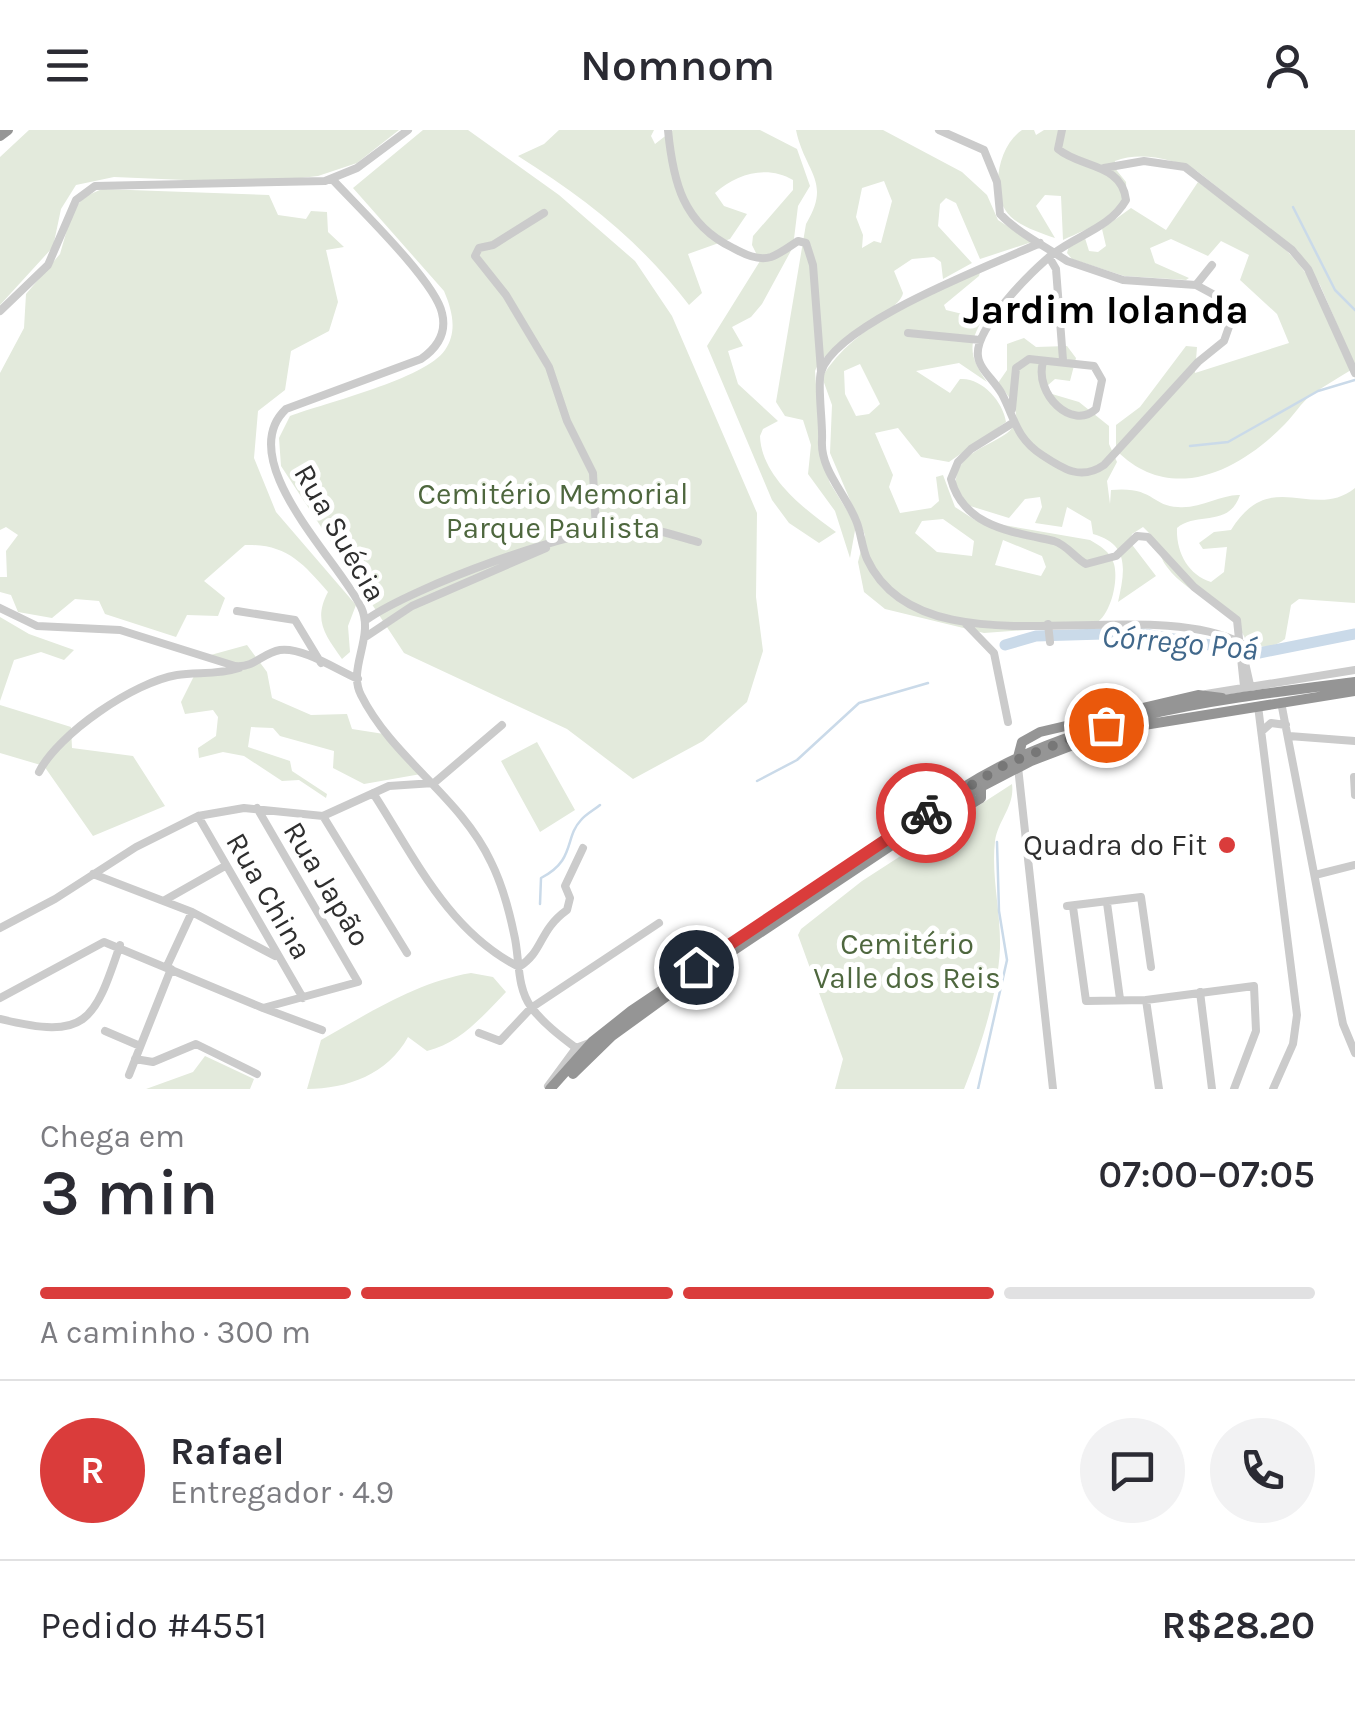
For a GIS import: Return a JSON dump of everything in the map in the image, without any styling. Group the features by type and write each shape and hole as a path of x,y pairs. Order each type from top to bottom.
{"highway":[{"path":"0,136 8,130"},
{"path":"549,1089 592,1042 631,1010 913,822 1013,763 1070,735 1130,718 1355,682"},
{"path":"1013,763 1112,732 1355,691"},
{"path":"1013,763 1022,742 1040,732 1198,695 1238,699"},
{"path":"559,1089 612,1036 649,1007 906,837 980,782"}],"street":[{"path":"0,311 48,265 76,200 95,186 240,186 333,180 408,130"},
{"path":"668,130 676,182 689,215 708,236 754,258 770,258 798,241 806,244 813,265 822,371 822,451 854,516 867,560 904,604 965,623 1203,626 1242,648"},
{"path":"940,130 984,150 997,182 1000,214 1052,255 1123,280 1196,285 1222,299 1231,320 1229,334 1104,465 1086,474 1064,469 1033,449 980,364 980,340 993,318 1052,255 1092,232 1122,206 1126,194 1104,168 1058,149 1062,130"},
{"path":"1104,168 1144,161 1185,168 1292,250 1318,289 1355,373"},
{"name":"Rua Suécia","path":"333,180 431,290 443,318 438,345 421,359 296,404 286,409 274,426 272,458 278,479 366,620 368,636"},
{"path":"544,214 493,245 479,248 476,256 506,294 549,367 567,421 593,473 596,532"},
{"path":"822,371 840,346 869,325 986,264 1040,243"},
{"path":"1052,255 1063,360"},
{"path":"1196,285 1212,265"},
{"path":"908,333 980,340"},
{"path":"1012,420 1016,368 1029,359 1063,360 1100,372 1103,388 1093,414 1073,414 1048,398 1040,384 1043,362"},
{"path":"1012,420 971,449 952,471 957,500 966,510 1012,534 1058,542 1086,564 1116,556 1137,536 1148,537 1181,575 1237,620 1247,686"},
{"path":"366,620 471,572 596,532 634,527 698,542"},
{"path":"547,546 412,606 368,636 358,679 360,693 382,727 434,782 490,860 515,936 519,967 532,1008 576,1048"},
{"path":"0,608 37,626 120,630 242,667"},
{"path":"237,611 295,620 322,664"},
{"path":"965,623 994,653 1008,722"},
{"path":"1048,627 1050,642"},
{"path":"39,772 60,741 154,684 176,676 242,667 280,650 358,679"},
{"path":"1198,695 1355,670"},
{"path":"1280,702 1344,1024 1355,1054"},
{"path":"1258,706 1297,1023 1293,1044 1273,1089"},
{"path":"1262,731 1271,722 1286,725"},
{"path":"0,928 198,816 256,808 323,816 404,783 434,782 502,725"},
{"path":"1288,736 1355,741"},
{"path":"1013,763 1036,909 1053,1089"},
{"path":"1354,777 1355,794"},
{"path":"374,793 460,926 488,950 519,967"},
{"name":"Rua Japão","path":"256,808 358,982 263,1008"},
{"name":"Rua China","path":"198,816 303,998"},
{"path":"323,816 407,954"},
{"path":"519,967 534,954 553,918 568,910 570,898 565,886 583,848"},
{"path":"1315,875 1355,865"},
{"path":"165,900 225,866"},
{"path":"93,874 192,912 278,958"},
{"path":"1151,968 1141,897 1070,907 1084,996 1090,1002 1146,1000 1254,986 1256,1030 1234,1089"},
{"path":"1107,903 1120,999"},
{"path":"129,1075 192,912"},
{"path":"480,1033 488,1040 500,1041 532,1008 660,922"},
{"path":"0,998 97,944 120,945 242,1000 322,1030"},
{"path":"0,1020 58,1028 74,1025 98,1006 120,945"},
{"path":"1200,992 1212,1089"},
{"path":"1146,1000 1159,1089"},
{"path":"106,1031 140,1046"},
{"path":"549,1089 576,1048 592,1042"},
{"path":"135,1059 153,1062 196,1044 257,1074"}],"green space":[{"path":"29,130 399,130 357,163 318,176 258,183 114,177 76,185 61,209 53,247 0,305 0,157"},
{"name":"Cemitério Memorial Parque Paulista","path":"423,130 468,130 559,195 635,261 672,316 757,513 756,597 763,651 747,702 703,741 633,779 567,729 404,653 281,466 279,438 290,416 417,371 434,361 449,343 452,320 444,291 353,188"},
{"path":"559,130 654,130 651,136 655,144 673,130 760,130 797,149 810,186 798,206 793,247 762,304 751,317 732,327 743,346 728,351 738,384 778,421 763,429 760,436 768,465 799,503 836,532 819,543 789,523 772,500 707,346 760,261 752,245 753,236 793,190 793,180 773,173 753,173 733,180 715,193 724,206 747,214 730,239 688,254 702,293 689,305 611,223 518,156 544,144"},
{"path":"796,130 883,130 962,172 987,195 998,220 1032,242 980,259 956,203 946,198 940,204 938,226 972,263 943,279 941,262 934,257 912,259 894,271 903,293 899,301 835,347 815,371 821,458 830,483 856,525 850,558 835,511 808,474 811,445 803,420 785,416 776,402 806,224 817,197 814,177","holes":["884,181 892,201 881,243 874,241 862,248 863,235 856,217 862,188"]},
{"path":"1022,130 1034,130 1036,135 1044,130 1355,130 1355,366 1320,285 1298,251 1188,167 1146,157 1115,161 1114,167 1126,182 1121,204 1105,219 1063,240 1061,196 1045,195 1036,206 1055,238 1015,221 1000,196 999,171 1007,147"},
{"path":"1198,182 1258,226 1298,264 1315,288 1351,370 1311,395 1285,424 1246,456 1203,476 1181,479 1137,467 1116,450 1116,425 1140,407 1186,346 1197,347 1195,373 1289,343 1277,314 1240,280 1249,255 1221,241 1208,256 1171,239 1150,248 1155,263 1189,278 1186,280 1124,276 1072,259 1067,253 1069,246 1085,238 1089,251 1098,252 1106,246 1102,229 1131,208 1166,230"},
{"path":"102,189 269,195 278,215 306,219 311,211 327,212 328,232 344,247 326,250 338,302 329,331 291,351 285,390 258,411 254,458 276,512 356,605 348,626 350,652 342,659 326,635 321,619 328,592 301,564 272,548 245,545 204,581 225,598 218,616 187,615 176,637 105,614 99,601 75,599 52,618 18,612 11,595 0,592 0,577 7,577 6,551 18,535 6,527 0,530 0,373 24,328 26,294 60,254 72,212 84,197"},
{"path":"981,268 979,276 944,305 946,310 983,319 974,336 973,351 987,382 959,363 916,371 950,393 960,379 976,382 996,399 1006,422 949,462 921,457 898,428 875,433 893,475 889,487 900,513 931,508 939,501 936,477 943,475 955,507 975,520 1090,540 1101,547 1112,559 1115,580 1112,599 1093,625 984,633 885,609 864,592 858,562 865,535 830,453 832,405 822,377 836,358 872,326","holes":["860,364 880,404 869,414 856,416 845,394 844,371","943,519 974,541 972,556 937,552 915,533 922,521","1003,540 1042,556 1046,567 1041,576 995,565"]},
{"path":"1024,338 1036,347 1067,346 1076,358 1070,381 1055,379 1047,386 1052,394 1079,402 1109,426 1109,444 1117,462 1107,481 1110,504 1111,490 1144,493 1178,507 1240,495 1228,512 1177,528 1185,561 1203,579 1211,582 1224,572 1227,547 1203,549 1199,543 1214,532 1231,530 1246,511 1261,501 1277,497 1324,500 1355,488 1355,603 1299,599 1291,605 1285,639 1272,646 1252,645 1233,620 1176,577 1143,527 1132,534 1130,542 1156,576 1118,602 1122,560 1114,544 1093,534 1091,521 1067,507 1062,527 1035,523 1042,507 1040,497 1025,499 1009,518 967,505 956,485 960,468 970,455 1010,430 1016,419 1013,404 998,383 1007,370 1007,344"},
{"path":"0,617 29,634 74,650 64,660 41,652 14,660 0,701"},
{"path":"247,645 267,672 272,698 311,715 347,714 352,729 384,734 421,774 364,784 333,768 334,751 280,736 273,728 251,727 248,747 290,761 292,771 327,794 326,798 299,780 282,781 244,756 223,752 199,758 198,748 216,736 218,717 213,710 185,714 181,702 194,676 225,674 226,662 207,656"},
{"path":"0,705 71,727 72,748 133,756 165,806 93,836 44,766 0,753"},
{"path":"537,742 575,810 540,832 501,761"},
{"name":"Cemitério Valle dos Reis","path":"1012,784 1011,799 995,841 1000,948 996,983 964,1089 835,1089 843,1059 798,935 801,929 862,881"},
{"path":"471,973 493,977 506,992 460,1035 427,1051 408,1037 389,1061 365,1077 337,1086 307,1089 321,1040 412,991"},
{"path":"205,1056 254,1079 250,1089 146,1089 193,1072"}],"waterway":[{"path":"1293,207 1335,290 1355,310"},
{"path":"1190,446 1228,442 1318,391 1355,380"},
{"name":"Córrego Poá","path":"1005,645 1036,636 1137,633 1259,653 1355,634"},
{"path":"757,781 797,760 859,703 928,683"},
{"path":"540,904 541,878 560,864 576,827 600,805"},
{"path":"978,1089 1007,960 999,911 997,842"}],"way so far":[{"path":"926,813 1006,764 1060,739 1106,725"}],"place":[{"name":"Quadra do Fit","path":"1227,845"}],"district":[{"name":"Jardim Iolanda","path":"1106,309"}],"route":[{"path":"696,967 926,813"}]}
